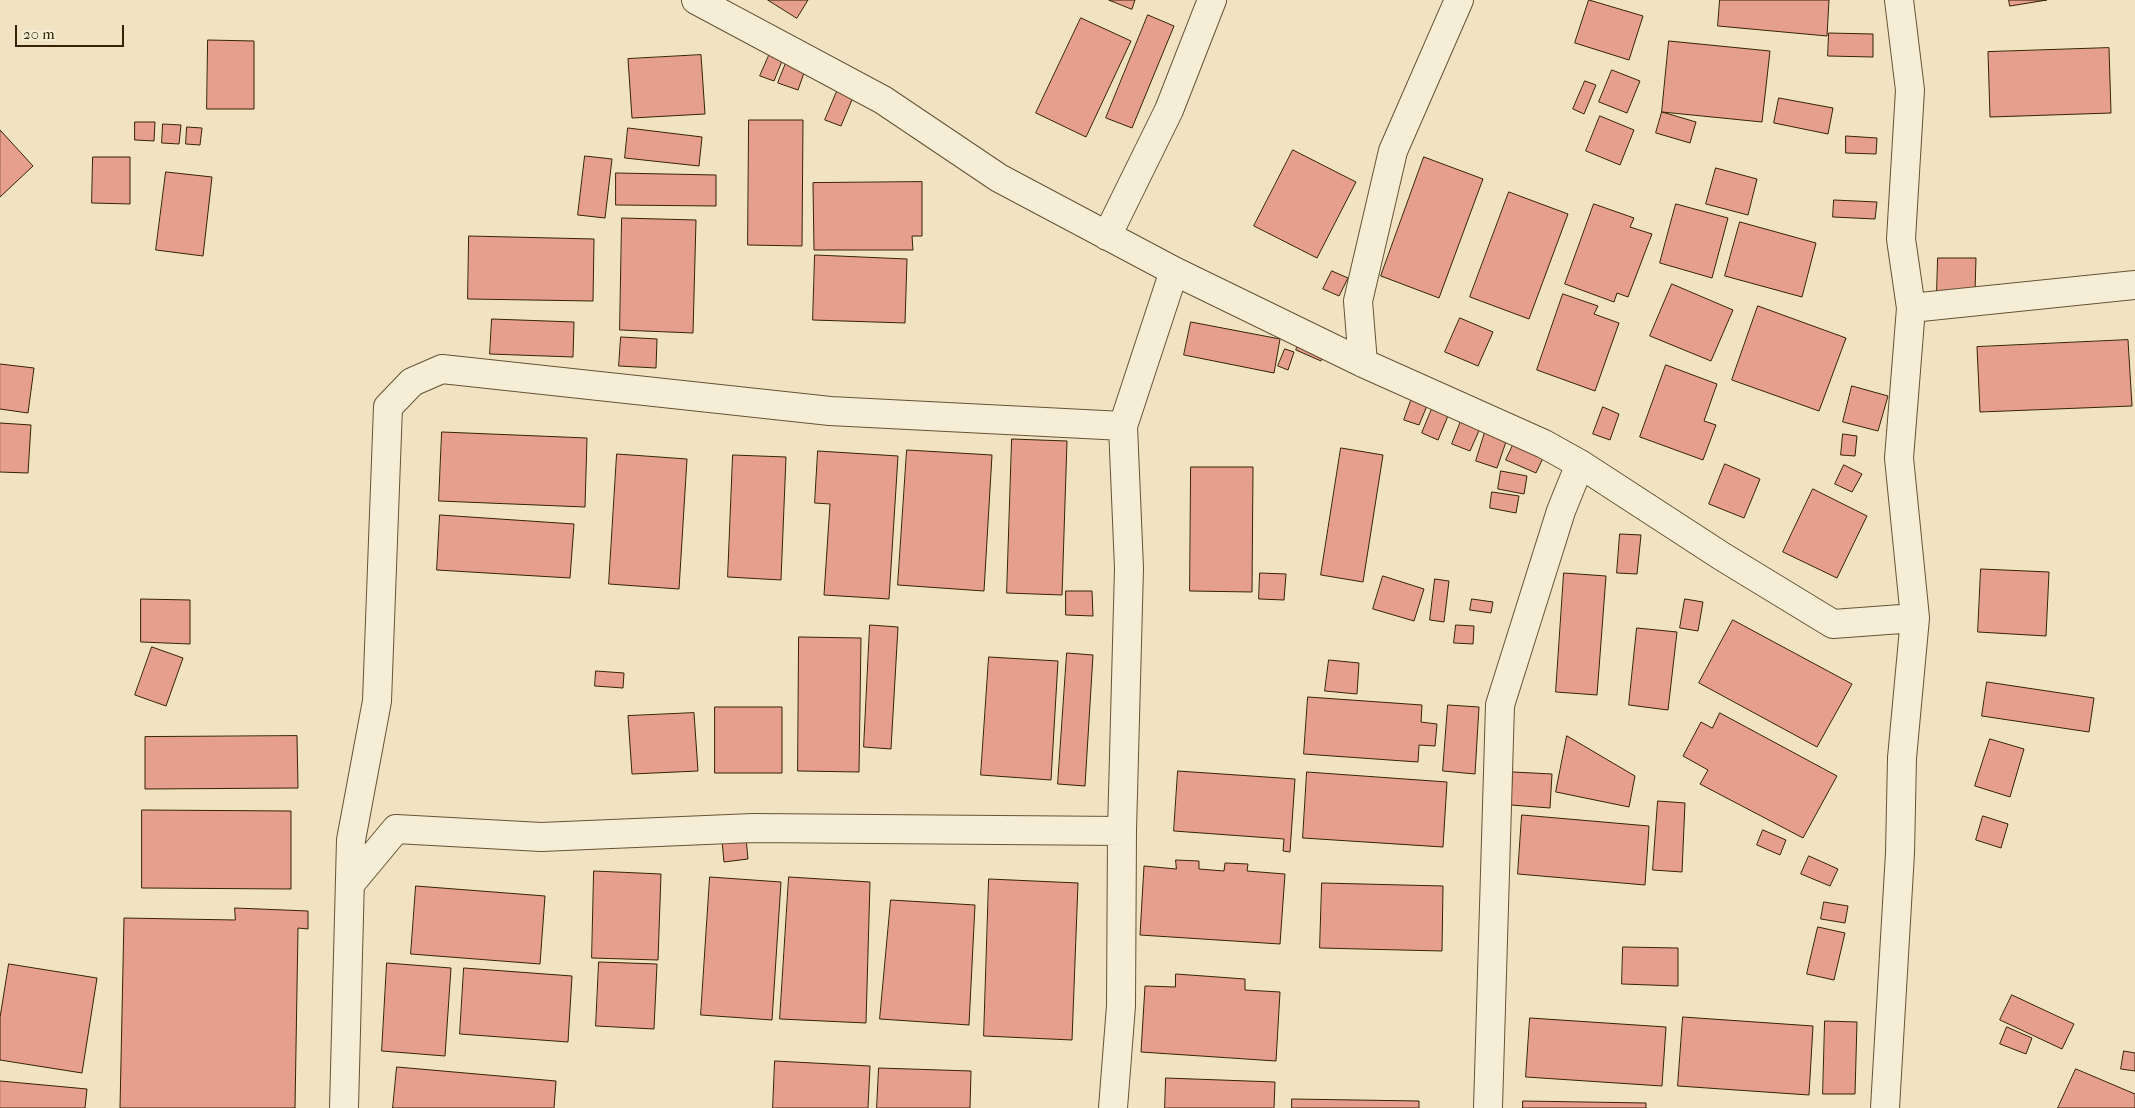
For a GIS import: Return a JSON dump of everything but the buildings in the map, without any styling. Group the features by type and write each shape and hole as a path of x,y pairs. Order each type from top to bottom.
{"street":[{"path":"696,0 883,100 999,178 1107,236 1174,271 1363,363 1544,444 1580,464 1723,557 1833,624 1915,618"},
{"path":"1107,236 1169,110 1212,0"},
{"path":"1363,363 1358,301 1393,151 1459,0"},
{"path":"1885,1108 1900,853 1902,758 1915,618 1899,458 1911,308 1901,239 1910,90 1899,0"},
{"path":"1113,1108 1121,1006 1122,831 1129,568 1123,426 1174,271"},
{"path":"1911,308 2135,285"},
{"path":"344,1108 351,840 377,701 388,407 412,382 442,369 830,411 1123,426"},
{"path":"1488,1108 1500,705 1561,511 1580,464"},
{"path":"351,883 396,829 541,837 753,828 1122,831"}]}
